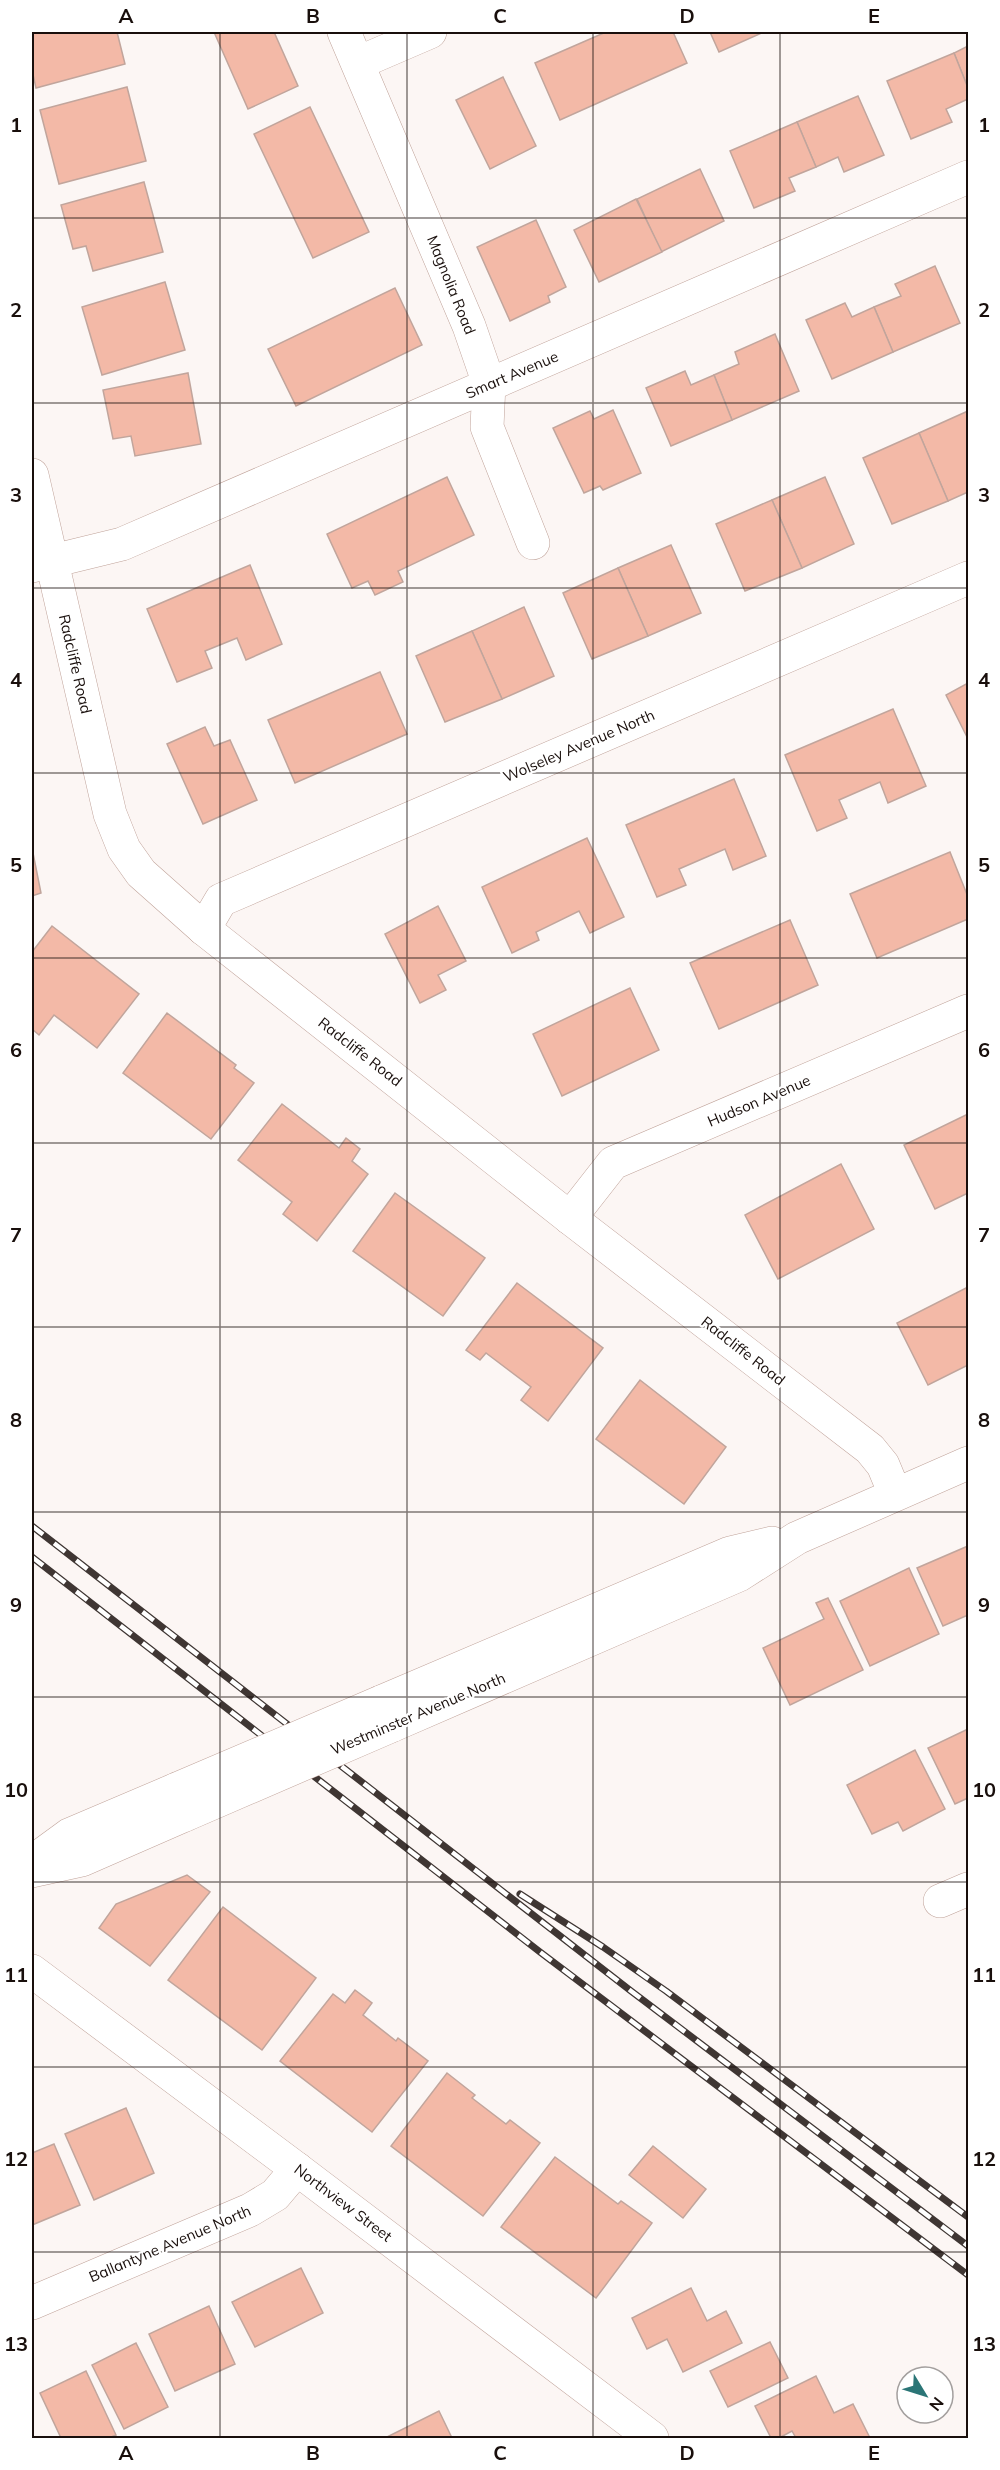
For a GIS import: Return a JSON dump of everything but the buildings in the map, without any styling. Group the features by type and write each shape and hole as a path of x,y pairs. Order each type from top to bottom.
{"street":[{"name":"Magnolia Road","path":"344,32 469,326 489,384 487,427 534,543"},
{"path":"358,63 430,32"},
{"name":"Smart Avenue","path":"41,564 122,544 969,177"},
{"name":"Radcliffe Road","path":"32,475 41,564 110,814 124,849 141,873 204,929 570,1218 870,1449 883,1465 895,1494"},
{"name":"Wolseley Avenue North","path":"204,929 221,900 969,578"},
{"name":"Hudson Avenue","path":"570,1218 613,1164 969,1011"},
{"name":"Westminster Avenue North","path":"32,1862 69,1835 181,1802 386,1714 730,1553 797,1538 969,1463"},
{"name":"Westminster Avenue North","path":"32,1871 82,1860 181,1802"},
{"name":"Northview Street","path":"32,1971 652,2439"},
{"name":"Ballantyne Avenue North","path":"32,2303 250,2210 275,2195 297,2169"}],"railway":[{"path":"32,1526 631,1991 968,2246"},
{"path":"32,1557 540,1952 968,2275"},
{"path":"520,1894 666,1991 968,2217"}]}
